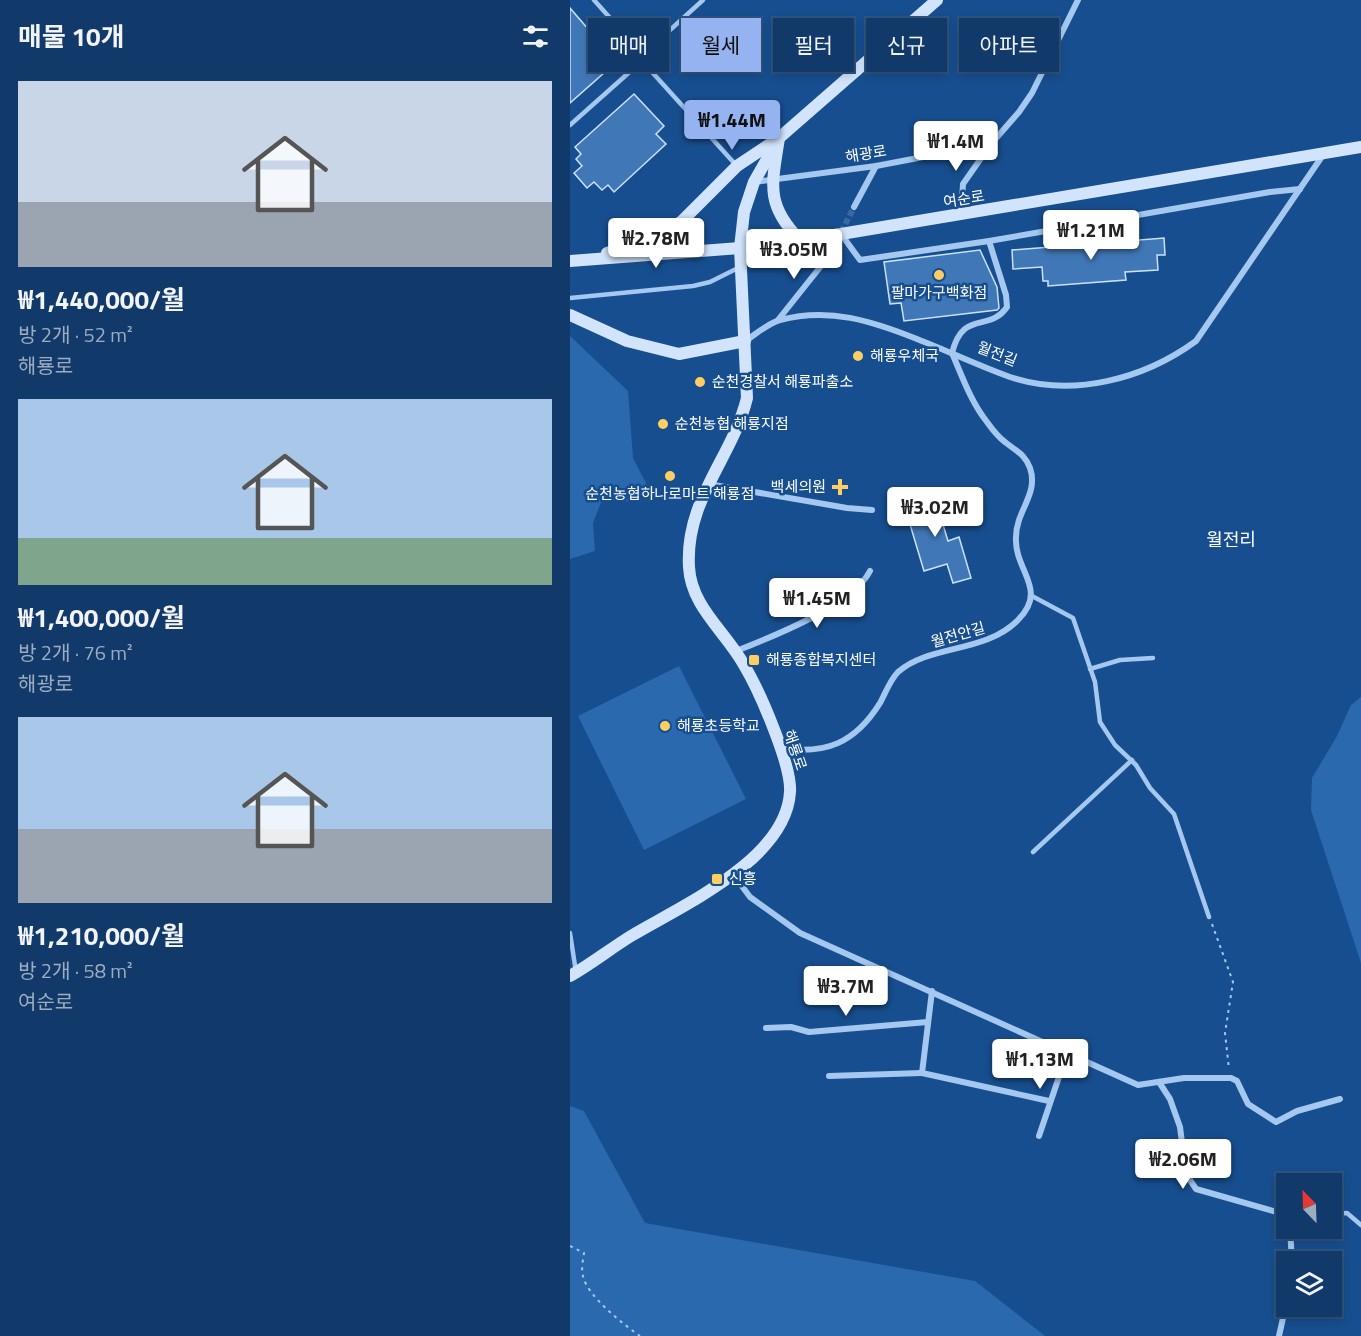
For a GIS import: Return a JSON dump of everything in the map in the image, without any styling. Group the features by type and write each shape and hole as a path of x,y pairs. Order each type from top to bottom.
{"main road":[{"name":"해룡로","path":"573,975 733,874 769,840 786,810 790,781 780,748 750,675 700,603 689,571 692,524 708,483 743,416 747,398 740,248 744,212 754,182 779,138 937,0"},
{"path":"591,259 658,236 682,221 737,166 779,138"},
{"path":"779,138 773,181 777,213 799,239"},
{"name":"여순로","path":"570,261 740,248 841,234 1361,147"},
{"name":"월전길","path":"570,315 627,341 679,354 745,341"}],"street":[{"path":"961,215 963,184 991,144 1032,93 1078,0"},
{"name":"해광로","path":"754,182 876,166 991,144"},
{"name":"월전길","path":"745,341 777,320 807,315 853,316 882,325 1012,377 1043,384 1087,386 1134,373 1173,356 1196,341 1325,152"},
{"path":"854,207 876,166"},
{"path":"841,234 860,260 989,241 1270,192 1300,189"},
{"path":"989,241 1006,295 1007,307 998,316 969,326 961,332 956,338 952,353 985,420 1004,442 1019,451 1030,468 1033,490 1021,516 1016,536 1018,555 1031,585 1032,596"},
{"path":"777,320 829,256"},
{"path":"708,483 847,508 872,510"},
{"path":"735,652 810,619 856,591 870,571"},
{"name":"월전안길","path":"780,748 801,751 823,750 856,734 870,718 897,674 920,657 946,653 993,637 1017,621 1032,596"},
{"path":"733,874 750,897 800,933 1138,1085 1184,1078 1231,1078 1237,1081 1248,1104 1276,1122 1297,1111 1340,1099"},
{"path":"922,1073 932,992"},
{"path":"766,1028 791,1027 809,1032 928,1022"},
{"path":"1039,1136 1067,1053"},
{"path":"829,1076 922,1073 1049,1101"},
{"path":"1159,1082 1170,1098 1180,1127 1186,1174 1196,1189 1276,1212"},
{"path":"1279,1336 1283,1317"}],"lane":[{"path":"594,0 610,18"},
{"path":"669,31 704,0"},
{"path":"570,125 630,72"},
{"path":"652,72 737,166"},
{"path":"570,298 693,286 710,282 741,267"},
{"path":"1032,596 1073,618 1095,682 1100,722 1115,745 1132,760 1150,788 1173,814 1209,917"},
{"path":"1090,669 1120,660 1153,658"},
{"path":"1033,852 1132,760"},
{"path":"570,933 573,975"},
{"path":"1342,1213 1347,1213 1361,1225"}],"path":[{"path":"1209,917 1233,982 1224,1033 1231,1078"},
{"path":"570,1246 584,1252 583,1276 590,1290 618,1321 640,1336"}],"shaded area":[{"path":"570,336 628,391 633,458 647,485 636,502 602,500 593,523 595,551 570,559"},
{"path":"679,666 746,799 644,850 578,716"},
{"path":"1361,697 1361,963 1311,810 1312,778 1337,736 1351,705"},
{"path":"570,1106 584,1111 645,1223 975,1281 1045,1336 570,1336"}],"building":[{"path":"570,8 588,29 588,72 605,72 570,103"},
{"path":"634,94 664,126 656,134 666,144 614,192 608,185 602,190 594,182 587,188 574,173 582,166 576,159 581,154 575,147"},
{"path":"1164,238 1165,255 1157,255 1158,270 1125,272 1126,280 1048,286 1048,281 1043,281 1042,267 1013,269 1012,250"},
{"name":"팔마가구백화점","path":"980,250 997,287 999,308 997,310 904,321 901,303 890,304 884,262"},
{"path":"933,492 948,541 959,537 971,578 953,583 947,564 924,571 903,501"}],"tunnel":[{"path":"829,256 854,207"}],"place":[{"name":"팔마가구백화점","path":"939,275"},
{"name":"해룡우체국","path":"858,356"},
{"name":"순천경찰서 해룡파출소","path":"700,382"},
{"name":"순천농협 해룡지점","path":"663,424"},
{"name":"순천농협하나로마트 해룡점","path":"670,476"},
{"name":"백세의원","path":"840,487"},
{"name":"해룡종합복지센터","path":"754,660"},
{"name":"해룡초등학교","path":"665,726"},
{"name":"신흥","path":"717,879"}],"district":[{"name":"월전리","path":"1231,540"}]}
